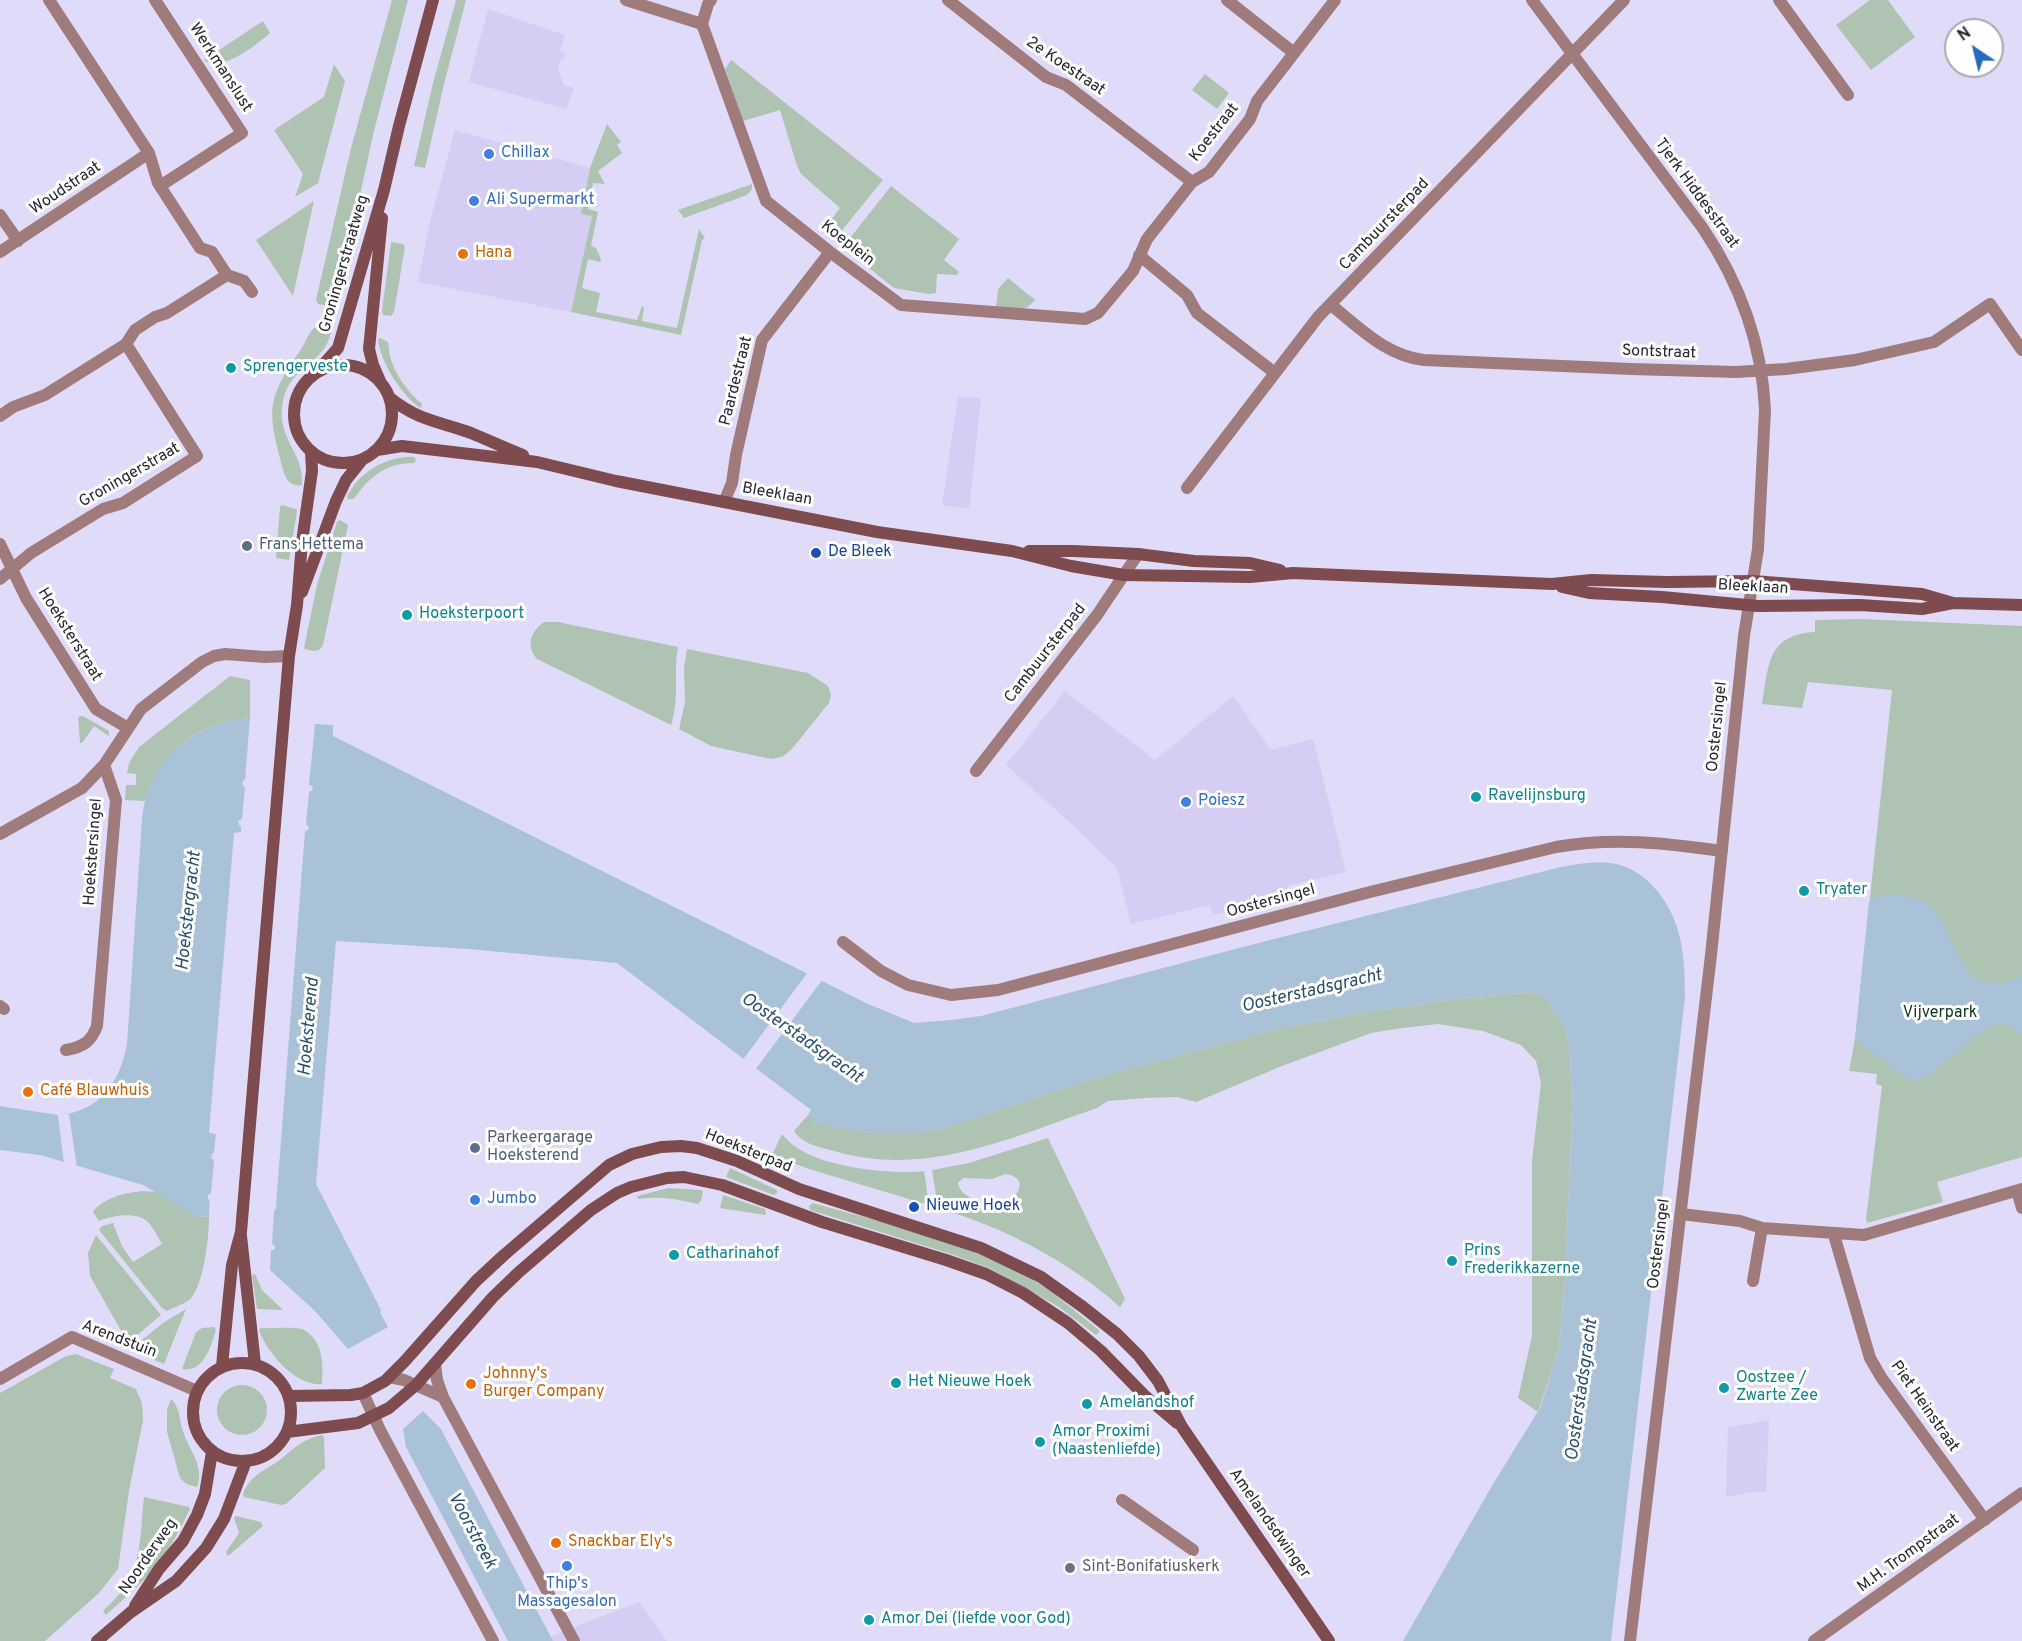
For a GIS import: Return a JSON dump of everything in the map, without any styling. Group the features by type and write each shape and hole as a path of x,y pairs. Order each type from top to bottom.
{"main road":[{"name":"Groningerstraatweg","path":"315,374 338,348 384,190 433,0"},
{"name":"Groningerstraatweg","path":"381,382 369,349 384,190"},
{"path":"297,605 346,480 362,460 377,450 388,435 392,417 390,398 381,382 366,370 348,365 330,366 315,374 302,387 295,403 294,421 300,437 311,451 326,460 344,463 362,460"},
{"name":"Bleeklaan","path":"390,398 406,411 430,422 469,433 537,462"},
{"name":"Bleeklaan","path":"377,450 402,446 537,462 616,481 877,532 1012,551 1071,566 1124,575 1250,577 1293,573 1552,585 1589,593 1662,597 1749,606 1860,606 1922,609 1953,603 2022,605"},
{"path":"222,1366 232,1265 241,1229 289,656 312,471 311,451"},
{"name":"Bleeklaan","path":"1012,551 1073,551 1250,563 1293,573"},
{"name":"Bleeklaan","path":"1552,585 1591,580 1667,582 1753,580 1922,594 1953,603"},
{"name":"Hoeksterpad","path":"289,1396 363,1393 389,1377 476,1281 590,1180 618,1160 661,1147 697,1148 737,1161 799,1189 963,1241 1041,1277 1083,1307"},
{"name":"Amelandsdwinger","path":"435,1364 493,1297 591,1210 631,1187 667,1178 684,1177 722,1185 822,1222 986,1274 1023,1293 1068,1323 1101,1351 1144,1395 1182,1427"},
{"path":"241,1229 255,1364"},
{"name":"Amelandsdwinger","path":"1083,1307 1117,1334 1139,1356 1158,1381 1182,1427 1328,1641"},
{"path":"237,1363 255,1364 276,1376 289,1396 291,1414 287,1432 277,1447 262,1457 246,1461 228,1459 212,1452 200,1440 194,1424 192,1408 196,1391 203,1380 222,1366 237,1363"},
{"path":"287,1432 350,1425 374,1417 400,1400 435,1364"},
{"name":"Noorderweg","path":"131,1612 159,1569 183,1541 197,1515 205,1494 212,1452"},
{"name":"Noorderweg","path":"98,1641 131,1612 176,1581 206,1548 224,1519 246,1461"}],"street":[{"path":"50,0 149,153 160,186 200,248 212,252 227,275 244,281 252,292"},
{"name":"Werkmanslust","path":"155,0 243,133 160,186"},
{"path":"626,0 702,24 711,0"},
{"name":"2e Koestraat","path":"948,0 1046,77 1066,84 1192,182"},
{"path":"1227,0 1294,53"},
{"name":"Koestraat","path":"1098,313 1133,271 1147,239 1192,182 1209,172 1244,128 1257,101 1335,0"},
{"name":"Tjerk Hiddesstraat","path":"1532,0 1702,227 1724,261 1749,318 1762,371 1765,410 1758,549 1753,580"},
{"name":"Cambuursterpad","path":"1187,488 1318,317 1624,0"},
{"path":"1779,0 1848,95"},
{"name":"Koeplein","path":"702,24 766,201 901,305 1085,319 1098,313"},
{"name":"Woudstraat","path":"0,252 149,153"},
{"path":"0,214 18,241"},
{"name":"Paardestraat","path":"724,502 732,483 736,455 762,340 830,252"},
{"path":"1139,255 1187,295 1197,313 1275,373"},
{"path":"0,416 14,407 45,395 126,344 135,330 155,317 168,313 227,275"},
{"name":"Sontstraat","path":"1331,305 1387,348 1407,358 1631,369 1762,371 1855,360 1934,342 1990,304 2022,350"},
{"name":"Groningerstraat","path":"0,579 31,554 103,509 123,503 197,456 126,344"},
{"name":"Hoeksterstraat","path":"0,544 27,598 96,710 128,728"},
{"name":"Cambuursterpad","path":"976,771 1097,615 1138,555"},
{"name":"Oostersingel","path":"1630,1641 1681,1214 1744,636 1753,580"},
{"path":"0,834 82,788 104,765 141,709 202,662 225,654 289,656"},
{"name":"Hoekstersingel","path":"66,1050 87,1044 97,1026 116,800 104,765"},
{"name":"Oostersingel","path":"843,942 881,971 908,985 951,995 963,994 998,990 1370,892 1582,842 1629,840 1722,851"},
{"path":"1681,1214 1740,1221 1762,1228 1834,1235 1864,1235 2020,1190 2022,1208"},
{"path":"1752,1281 1762,1228"},
{"name":"Piet Heinstraat","path":"1834,1235 1870,1358 1881,1377 1985,1520"},
{"name":"Arendstuin","path":"0,1379 72,1337 196,1391"},
{"path":"435,1364 437,1380 443,1397 574,1641"},
{"path":"389,1377 416,1385 443,1397"},
{"path":"363,1393 493,1641"},
{"name":"M.H. Trompstraat","path":"1814,1641 2022,1493"},
{"path":"1122,1500 1193,1550"}],"shaded area":[{"path":"488,9 565,35 560,51 565,53 564,59 561,59 558,70 564,85 574,88 566,109 469,82"},
{"path":"455,130 590,168 581,214 592,216 571,312 418,282 430,222"},
{"path":"958,396 981,399 969,509 942,505"},
{"path":"1065,691 1155,760 1233,696 1271,750 1313,739 1346,872 1288,886 1290,895 1213,915 1210,905 1131,924 1117,868 1006,765"},
{"path":"1769,1420 1766,1492 1751,1492 1726,1497 1728,1427"},
{"path":"639,1602 667,1641 553,1641 551,1636"}],"green space":[{"path":"392,0 408,0 374,131 353,227 361,229 339,304 335,307 318,304 316,300 351,148"},
{"path":"456,0 466,0 425,168 414,166 433,83"},
{"path":"1870,0 1888,0 1915,37 1871,70 1836,25"},
{"path":"263,21 270,33 248,50 229,61 211,63 204,60"},
{"path":"731,60 883,180 834,240 822,232 840,208 801,174 780,110 743,121 725,69"},
{"path":"334,64 345,81 318,183 295,197 303,174 274,130 324,97"},
{"path":"1205,74 1229,93 1217,109 1192,90"},
{"path":"607,124 621,142 617,145 622,153 598,171 605,184 593,183 588,209 598,212 591,246 596,248 601,259 600,262 588,259 582,288 600,293 596,312 637,320 642,306 644,307 642,321 677,328 699,229 705,238 702,240 681,335 571,312 592,216 581,214 590,168"},
{"path":"752,184 752,189 747,195 684,218 678,210"},
{"path":"891,186 959,239 944,260 959,272 957,275 937,274 936,293 929,294 894,288 843,247"},
{"path":"314,201 293,296 256,240"},
{"path":"391,242 403,244 405,247 394,312 391,316 383,315 382,311"},
{"path":"1008,278 1035,300 1026,308 1017,310 996,308 998,289"},
{"path":"314,328 331,331 328,342 293,380 283,401 283,426 302,473 302,485 296,485 286,479 284,473 275,436 272,409 280,384"},
{"path":"378,339 388,342 390,356 398,376 411,394 422,404 421,408 407,396 393,378 379,348"},
{"path":"404,457 414,457 416,460 414,463 395,466 379,473 354,499 348,499 347,496 352,488 364,475 378,465"},
{"path":"282,505 297,511 289,560 276,558"},
{"path":"340,520 348,525 323,645 313,651 304,648 317,585 337,522"},
{"name":"Vijverpark","path":"1861,619 2022,626 2022,1157 1937,1182 1943,1202 1867,1223 1882,1086 1876,1084 1877,1074 1849,1071 1855,1039 1892,690 1808,682 1802,708 1762,704 1769,664 1773,654 1787,639 1799,634 1815,632 1815,620"},
{"path":"544,622 558,622 678,647 675,706 671,725 537,659 531,649 531,639 535,630"},
{"path":"687,649 808,673 828,686 831,695 829,703 791,750 782,757 771,759 711,746 679,729 685,702 684,668"},
{"path":"230,676 250,680 250,718 230,721 197,733 184,742 161,767 145,801 125,800 126,785 136,785 136,774 127,773 129,763 139,747"},
{"path":"83,716 109,731 109,736 94,726 80,743 78,717"},
{"path":"1533,992 1544,997 1566,1029 1570,1052 1572,1110 1565,1280 1559,1349 1538,1412 1518,1398 1532,1336 1532,1161 1541,1083 1536,1061 1521,1045 1483,1031 1438,1024 1371,1033 1282,1066 1196,1102 1177,1097 1108,1101 1097,1108 1000,1142 935,1157 902,1160 868,1158 811,1144 794,1131 808,1115 815,1122 869,1133 914,1133 941,1129 1098,1077 1278,1029 1365,1012 1464,998"},
{"path":"782,1134 792,1144 823,1160 857,1168 893,1172 924,1171 929,1205 809,1169 772,1155"},
{"path":"1048,1138 1125,1299 1120,1307 1079,1275 1034,1247 987,1225 938,1208 932,1170 969,1163","holes":["1005,1174 1012,1175 1019,1182 1019,1190 1012,1198 1000,1202 985,1202 970,1197 964,1194 958,1183 963,1178 992,1179"]},
{"path":"730,1168 777,1190 777,1193 774,1195 726,1177"},
{"path":"669,1188 701,1190 703,1191 701,1201 698,1204 668,1198 638,1199 637,1196"},
{"path":"142,1191 157,1192 196,1216 209,1217 205,1259 196,1290 187,1301 167,1311 162,1308 99,1230 102,1226 113,1223 122,1246 133,1262 162,1244 151,1225 144,1219 132,1216 111,1217 99,1221 93,1212 109,1199"},
{"path":"723,1195 765,1209 766,1214 720,1208"},
{"path":"813,1203 897,1226 982,1255 1050,1291 1099,1332 1096,1335 1059,1307 989,1268 810,1210 809,1206"},
{"path":"96,1235 161,1315 128,1343 90,1276 88,1253"},
{"path":"255,1274 262,1290 283,1310 257,1309 252,1275"},
{"path":"186,1309 164,1364 137,1353 132,1348 163,1323"},
{"path":"214,1327 216,1330 212,1343 201,1363 190,1369 182,1369 196,1332 202,1328"},
{"path":"261,1328 300,1329 311,1335 321,1354 322,1384 302,1380 284,1367 263,1339 259,1330"},
{"path":"76,1354 114,1369 110,1378 136,1389 142,1403 143,1420 129,1491 118,1569 99,1593 45,1641 0,1641 0,1393 66,1356"},
{"path":"242,1385 251,1387 262,1396 267,1410 265,1419 256,1430 242,1435 233,1433 222,1424 217,1410 219,1401 228,1390"},
{"path":"171,1399 177,1407 184,1434 198,1466 197,1487 186,1484 180,1478 167,1432 167,1410"},
{"path":"317,1436 324,1437 325,1468 286,1504 281,1505 244,1497 246,1488 257,1475 300,1444"},
{"path":"144,1497 190,1509 160,1562 106,1615 103,1611 125,1587 134,1569 139,1549"},
{"path":"236,1516 261,1522 263,1526 228,1556 226,1552 239,1533 234,1518"}],"water":[{"path":"250,718 243,786 310,792 315,724 333,725 333,736 866,1003 914,1023 981,1016 1561,867 1602,862 1626,867 1640,875 1662,897 1676,923 1684,966 1685,997 1611,1641 1403,1641 1493,1484 1540,1408 1559,1349 1565,1280 1572,1110 1570,1052 1566,1029 1544,997 1533,992 1464,998 1365,1012 1278,1029 1098,1077 942,1129 914,1133 869,1133 813,1121 808,1115 811,1110 617,963 469,949 336,941 316,1184 388,1327 348,1349 315,1311 270,1270 271,1250 275,1248 274,1245 210,1193 209,1217 196,1216 143,1185 40,1155 0,1150 0,1106 58,1115 73,1113 86,1108 106,1093 119,1071 127,1044 142,819 146,798 164,762 177,748 192,736 229,721","holes":["242,819 307,825 309,828 305,831 274,1211 214,1161 212,1154 216,1134 209,1133 234,833 241,832 239,825"]},
{"path":"1892,894 1915,898 1927,904 1938,916 1972,975 1984,983 2000,984 2022,976 2022,1035 2008,1024 1994,1025 1928,1076 1911,1082 1855,1039 1869,901 1879,895"},
{"name":"Voorstreek","path":"423,1411 441,1429 553,1641 508,1641 406,1447 403,1429"}],"pier":[{"path":"244,780 248,780 245,784 310,789 306,785 312,786 313,790 309,792 306,824 309,829 302,831 306,828 242,822 244,827 240,826 238,821 242,819"},
{"path":"808,972 823,979 755,1070 742,1061"},
{"path":"69,1114 77,1168 64,1164 58,1115"},
{"path":"215,1153 217,1155 214,1157 277,1207 274,1211 272,1244 275,1247 274,1250 271,1250 269,1248 271,1247 212,1199 213,1203 208,1199 211,1193 214,1161 211,1157"}],"place":[{"name":"Chillax","path":"489,154"},
{"name":"Ali Supermarkt","path":"474,201"},
{"name":"Hana","path":"463,254"},
{"name":"Sprengerveste","path":"231,368"},
{"name":"Frans Hettema","path":"247,546"},
{"name":"De Bleek","path":"816,553"},
{"name":"Hoeksterpoort","path":"407,615"},
{"name":"Ravelijnsburg","path":"1476,797"},
{"name":"Poiesz","path":"1186,802"},
{"name":"Tryater","path":"1804,891"},
{"name":"Café Blauwhuis","path":"28,1092"},
{"name":"Parkeergarage Hoeksterend","path":"475,1148"},
{"name":"Jumbo","path":"475,1200"},
{"name":"Nieuwe Hoek","path":"914,1207"},
{"name":"Catharinahof","path":"674,1255"},
{"name":"Prins Frederikkazerne","path":"1452,1261"},
{"name":"Het Nieuwe Hoek","path":"896,1383"},
{"name":"Johnny's Burger Company","path":"471,1384"},
{"name":"Oostzee / Zwarte Zee","path":"1724,1388"},
{"name":"Amelandshof","path":"1087,1404"},
{"name":"Amor Proximi (Naastenliefde)","path":"1040,1442"},
{"name":"Snackbar Ely's","path":"556,1543"},
{"name":"Thip's Massagesalon","path":"567,1566"},
{"name":"Sint-Bonifatiuskerk","path":"1070,1568"},
{"name":"Amor Dei (liefde voor God)","path":"869,1620"}],"water label":[{"name":"Hoekstergracht","path":"190,911"},
{"name":"Oosterstadsgracht","path":"1312,992"},
{"name":"Hoeksterend","path":"310,1027"},
{"name":"Oosterstadsgracht","path":"801,1039"},
{"name":"Oosterstadsgracht","path":"1583,1390"}]}
